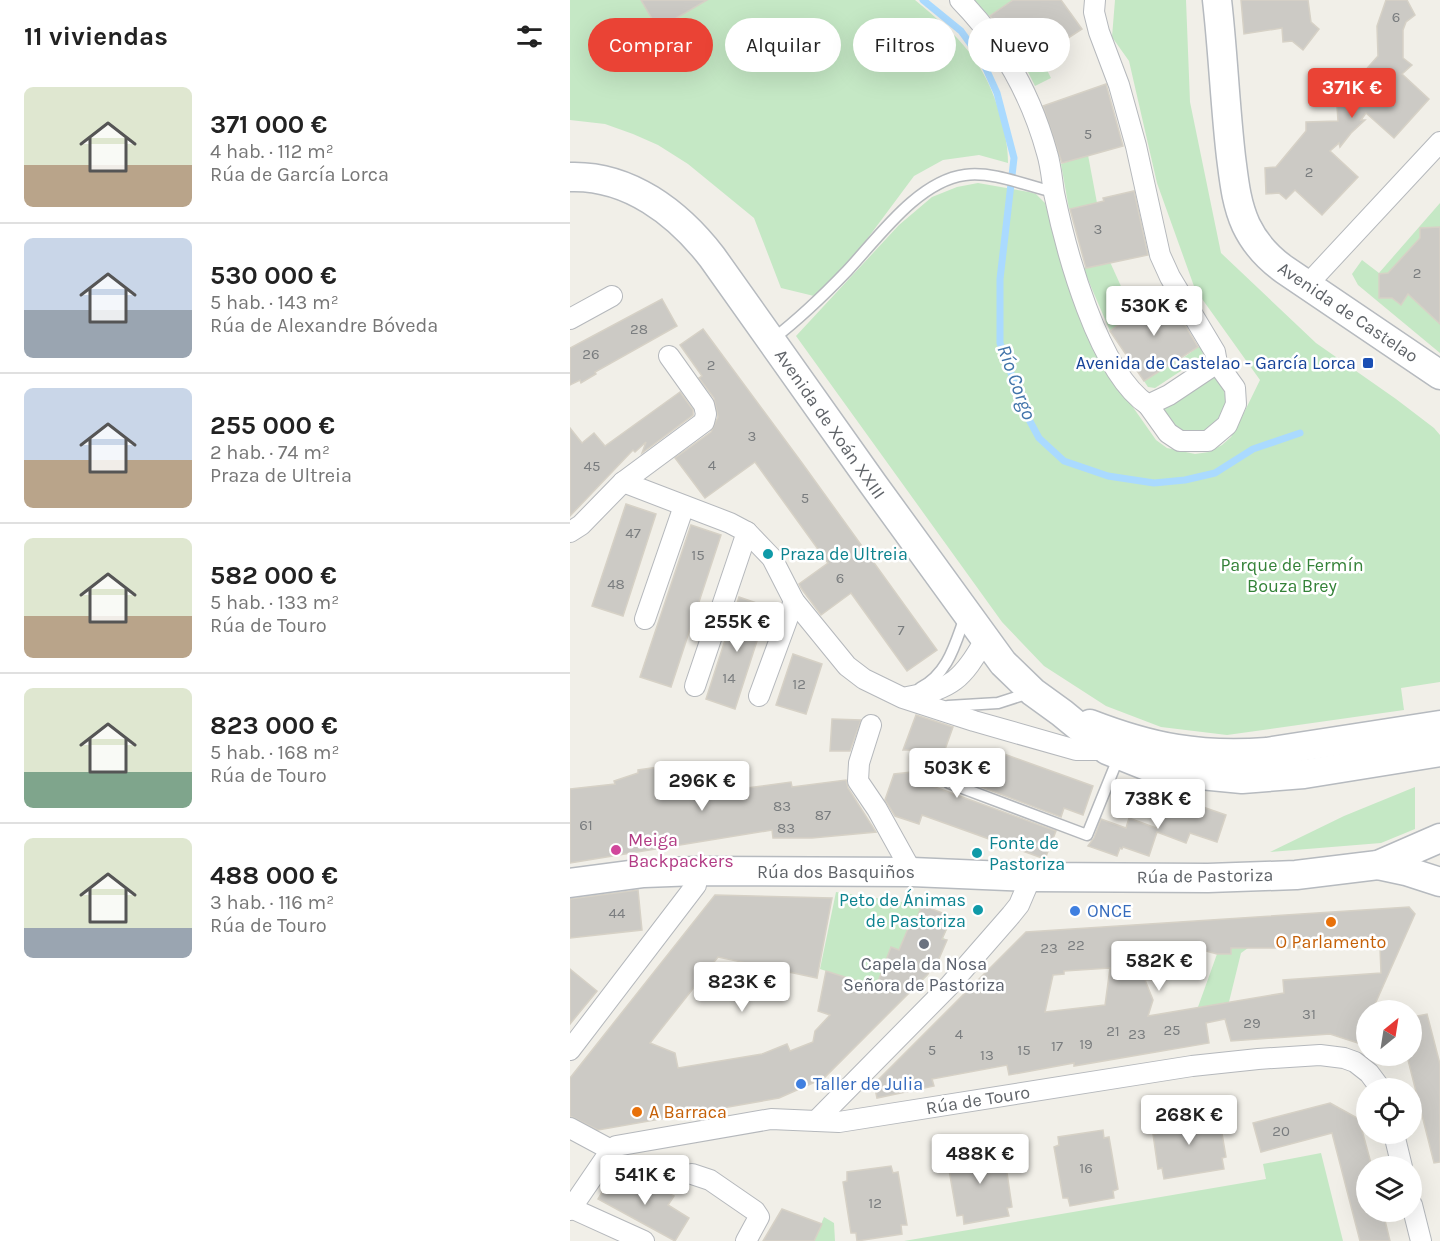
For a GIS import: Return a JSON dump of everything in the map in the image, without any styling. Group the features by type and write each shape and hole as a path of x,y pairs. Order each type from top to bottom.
{"street":[{"path":"960,0 986,29 1015,72 1033,113 1047,152 1071,265 1105,353 1135,396 1148,405 1168,433 1180,441 1208,441 1227,425 1236,404 1235,388 1217,363 1215,352 1170,277 1160,255 1136,146 1119,85 1090,4"},
{"name":"Avenida de Castelao","path":"1217,0 1227,128 1240,207 1250,231 1272,261 1440,375"},
{"path":"1307,285 1440,142"},
{"name":"Avenida de Xoán XXIII","path":"570,177 598,179 616,184 654,201 670,212 699,240 985,640 1010,670 1033,692 1113,753 1152,768 1242,779 1304,774 1437,757"},
{"path":"570,319 612,296"},
{"path":"570,532 581,525 623,482 704,422 706,414 704,405 669,356"},
{"path":"1148,405 1168,395 1217,363"},
{"path":"623,482 730,523 747,532 772,558 794,601 847,666 864,679 928,706 1076,750 1113,753"},
{"path":"645,619 684,506"},
{"path":"695,686 747,532"},
{"path":"759,696 794,601"},
{"path":"898,695 938,691 950,685 968,668 985,640"},
{"path":"1036,738 1062,713"},
{"name":"Avenida de Xoán XXIII","path":"1062,713 1136,741 1164,748 1192,752 1242,754 1440,725"},
{"path":"871,724 859,763 858,781 877,809 912,872"},
{"name":"Rúa de Pastoriza","path":"1031,877 1208,878 1285,875 1378,865 1440,838"},
{"name":"Rúa de Pastoriza","path":"1378,865 1440,882"},
{"path":"570,1050 696,885 698,871"},
{"name":"Rúa dos Basquiños","path":"570,883 644,873 698,871 912,872 1031,877"},
{"path":"816,1121 949,986 1011,915 1031,877"},
{"name":"Rúa de Touro","path":"611,1150 621,1145 763,1120 839,1122 1192,1066 1258,1059 1332,1056 1355,1062 1373,1078"},
{"path":"570,1128 611,1150 571,1209 644,1241"},
{"path":"692,1174 710,1180 755,1211 759,1217 746,1241"},
{"path":"1416,1222 1421,1241"}],"lane":[{"path":"771,341 808,311 903,211 927,191 953,177 984,174 1054,192"},
{"path":"898,695 928,684 938,675 948,662 966,614"},
{"path":"928,706 980,706 1007,702 1033,692"},
{"path":"949,783 1087,835 1113,753"}],"green space":[{"path":"570,0 915,0 936,18 853,18 853,72 956,72 956,37 968,51 968,72 982,72 995,98 1006,140 1008,163 979,155 943,160 914,176 853,258 814,296 781,288 754,218 688,164 658,145 633,134 605,124 570,120"},
{"path":"974,0 1013,0 989,16"},
{"name":"Parque de Fermín Bouza Brey","path":"1115,0 1186,0 1190,102 1221,253 1316,343 1396,399 1440,435 1440,682 1401,688 1404,710 1227,735 1161,727 1106,706 1044,666 1002,622 796,336 899,225 932,197 957,187 978,183 1029,192 1036,194 1045,203 1070,288 1111,376 1156,440 1167,448 1195,454 1209,452 1231,437 1260,380 1195,289 1157,183 1129,61 1112,37"},
{"path":"1028,72 1048,72 1051,78 1035,86"},
{"path":"1088,155 1097,203 1069,209 1061,164"},
{"path":"1440,203 1440,353 1358,285 1352,274 1362,260 1379,273"},
{"path":"1110,262 1134,315 1110,331 1083,268"},
{"path":"1201,345 1203,354 1199,359 1155,388 1148,387 1144,381 1173,360 1176,363"},
{"path":"1212,375 1222,386 1225,395 1225,408 1220,420 1204,433 1179,432 1161,408"},
{"path":"1415,787 1415,829 1381,843 1270,852 1344,816"},
{"path":"836,892 922,905 952,917 943,938 947,940 935,968 931,967 927,976 905,997 820,969"},
{"path":"1247,941 1248,948 1241,953 1228,1006 1198,1007 1217,954 1231,954 1230,943"},
{"path":"1321,1153 1343,1241 904,1241 1266,1179 1263,1164"},
{"path":"824,1217 834,1223 835,1241 814,1241"}],"building":[{"path":"641,0 707,0 677,18 652,18"},
{"path":"1013,0 1061,0 1082,29 1070,37 1070,18 991,18 990,16"},
{"path":"1241,0 1308,0 1311,22 1319,29 1303,50 1292,41 1283,42 1282,28 1244,34"},
{"path":"1386,0 1407,0 1415,15 1406,22 1403,30 1403,58 1412,65 1402,74 1429,99 1394,138 1366,113 1361,120 1365,120 1340,147 1339,143 1330,151 1358,177 1322,215 1295,190 1286,199 1279,193 1266,194 1265,168 1276,167 1306,131 1306,122 1338,121 1336,91 1348,90 1378,56 1377,26"},
{"path":"1106,84 1123,146 1062,163 1043,106"},
{"path":"1134,191 1148,255 1086,268 1070,209"},
{"path":"1440,227 1440,324 1408,294 1401,305 1392,298 1379,298 1379,274 1388,273 1420,238 1420,228"},
{"path":"1165,292 1198,347 1144,381 1110,331"},
{"path":"662,299 677,326 595,372 596,374 581,383 580,380 570,385 570,348"},
{"path":"703,329 937,650 907,671 851,593 821,615 801,588 799,584 828,563 755,462 705,498 675,458 711,432 718,417 714,398 699,378 702,376 680,345"},
{"path":"680,392 693,410 693,415 642,453 646,442 635,452 633,450 570,516 570,428 582,443 594,433 605,446"},
{"path":"626,504 656,514 623,616 592,606"},
{"path":"691,525 721,535 671,687 640,677"},
{"path":"739,597 768,607 735,709 706,699"},
{"path":"793,654 822,664 806,714 776,705"},
{"path":"916,715 953,727 932,786 1056,831 1045,859 922,815 919,824 895,816 885,800 894,774 930,770 929,750 903,750"},
{"path":"832,719 861,720 850,751 830,751"},
{"path":"993,750 1093,786 1083,815 1064,808 1061,817 979,786"},
{"path":"679,764 679,767 688,765 689,775 717,771 719,783 746,779 747,788 791,782 792,787 846,780 848,788 876,832 812,838 773,838 772,830 570,863 570,789 615,784 614,781 638,773 638,770"},
{"path":"1165,804 1193,815 1197,805 1226,815 1217,842 1190,833 1186,843 1157,832 1149,856 1123,847 1120,848 1117,856 1088,846 1094,838 1101,819 1126,828 1129,818 1156,828"},
{"path":"638,890 642,930 570,938 570,899"},
{"path":"715,895 832,898 817,978 718,957 650,1043 675,1053 678,1068 762,1054 787,1044 790,1051 813,1042 815,1031 830,1015 818,1011 826,971 876,987 891,947 899,950 910,924 914,926 922,905 952,917 942,939 947,940 935,968 931,967 928,974 824,1078 779,1098 598,1130 570,1116 570,1078"},
{"path":"1409,907 1415,914 1377,1000 1356,1000 1356,1042 1330,1034 1231,1041 1225,1019 1206,1023 1209,1043 1009,1075 1007,1065 932,1079 934,1086 877,1098 874,1084 1026,932","holes":["1231,948 1380,948 1381,973 1283,980 1284,993 1148,1016 1153,1000 1145,980 1161,979 1171,951 1231,954","1110,968 1105,1005 1045,1012 1053,975 1064,974 1064,971"]},
{"path":"570,969 597,991 570,1024"},
{"path":"1427,1014 1440,1064 1440,1162 1434,1163 1422,1115 1422,1078 1413,1078 1410,1066 1422,1066 1422,1015"},
{"path":"1330,1103 1356,1117 1356,1144 1366,1144 1369,1156 1356,1156 1356,1222 1385,1222 1390,1241 1360,1241 1332,1133 1261,1152 1253,1123"},
{"path":"1214,1112 1216,1123 1220,1122 1226,1157 1222,1158 1224,1169 1164,1179 1162,1168 1158,1169 1153,1134 1156,1134 1154,1122"},
{"path":"1103,1130 1104,1138 1109,1137 1118,1189 1113,1191 1114,1198 1070,1206 1068,1198 1063,1198 1054,1147 1059,1145 1058,1137"},
{"path":"997,1147 999,1155 1003,1154 1007,1173 1012,1207 1007,1208 1009,1216 964,1224 963,1215 957,1216 948,1164 954,1163 952,1155"},
{"path":"891,1166 893,1173 898,1172 907,1225 901,1225 902,1234 857,1241 856,1233 851,1233 843,1182 847,1181 847,1172"},
{"path":"613,1174 645,1192 651,1184 674,1196 668,1205 689,1218 675,1241 598,1199"},
{"path":"782,1209 822,1224 814,1241 763,1241"}],"waterway":[{"name":"Río Corgo","path":"923,0 961,31 982,60 997,93 1014,158 1000,279 1000,343 1026,414 1039,438 1064,461 1108,476 1154,483 1185,480 1215,473 1253,449 1300,433"}],"place":[{"name":"Avenida de Castelao - García Lorca","path":"1368,363"},
{"name":"Praza de Ultreia","path":"768,554"},
{"name":"Meiga Backpackers","path":"616,850"},
{"name":"Fonte de Pastoriza","path":"977,853"},
{"name":"Peto de Ánimas de Pastoriza","path":"978,910"},
{"name":"ONCE","path":"1075,911"},
{"name":"O Parlamento","path":"1331,922"},
{"name":"Capela da Nosa Señora de Pastoriza","path":"924,944"},
{"name":"Taller de Julia","path":"801,1084"},
{"name":"A Barraca","path":"637,1112"}]}
